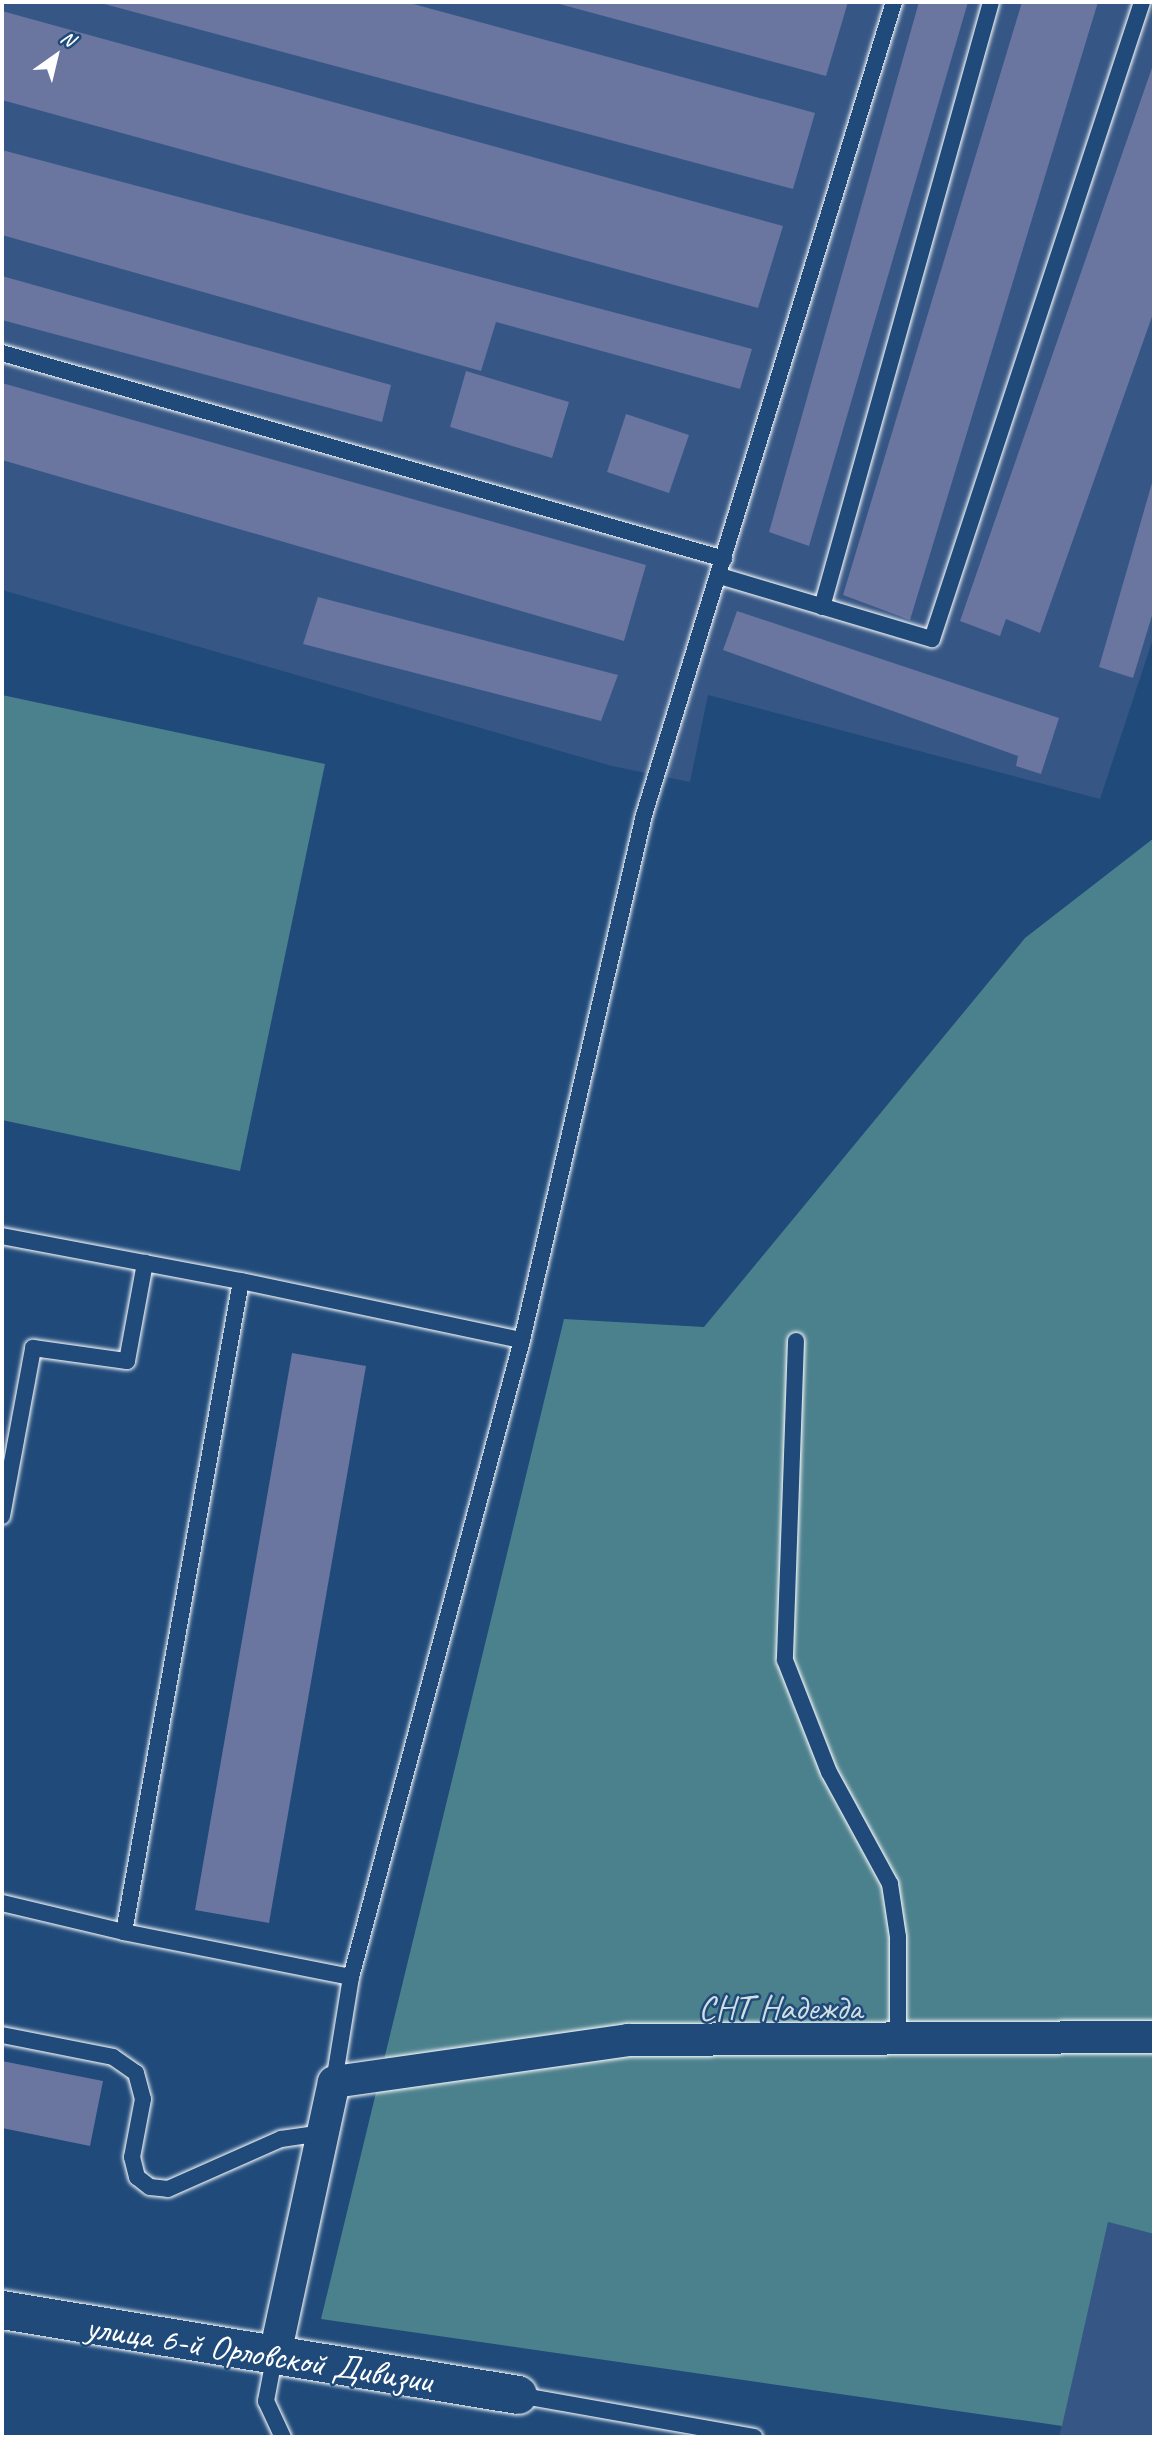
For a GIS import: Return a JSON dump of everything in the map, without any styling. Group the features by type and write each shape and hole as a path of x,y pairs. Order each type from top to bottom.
{"street":[{"path":"274,2359 334,2082 628,2040 1154,2037"},
{"name":"улица 6-й Орловской Дивизии","path":"2,2310 274,2359 517,2395"}],"lane":[{"path":"334,2082 351,1977 522,1340 644,815 720,576 894,2"},
{"path":"822,607 991,2"},
{"path":"720,576 932,639 1142,2"},
{"path":"2,353 724,559"},
{"path":"2,1236 241,1281 522,1340"},
{"path":"2,1516 33,1348 127,1361 145,1263"},
{"path":"124,1932 241,1281"},
{"path":"796,1341 785,1660 829,1772 890,1884 898,1937 898,2038"},
{"path":"2,1903 124,1932 351,1977"},
{"path":"2,2035 113,2057 136,2073 143,2099 132,2157 137,2177 150,2187 167,2189 281,2139 322,2133"},
{"path":"274,2359 266,2401 283,2437"},
{"path":"517,2395 754,2437"}],"shaded area":[{"path":"2,2 1154,2 1154,636 1100,799 708,695 690,782 612,766 2,590"},
{"path":"1108,2222 1154,2234 1154,2437 1059,2437"}],"green space":[{"path":"2,695 325,764 240,1171 2,1120"},
{"name":"СНТ Надежда","path":"1154,838 1154,2234 1108,2222 1062,2426 321,2319 564,1319 704,1327 1025,938"}],"building":[{"path":"97,2 406,2 815,113 793,189"},
{"path":"552,2 848,2 826,76"},
{"path":"919,2 968,2 809,546 769,532"},
{"path":"1022,2 1098,2 910,620 843,595"},
{"path":"2,11 783,226 758,308 2,100"},
{"path":"1154,62 1154,311 1040,633 1006,619 1000,636 960,621"},
{"path":"2,150 752,349 740,389 496,322 481,371 2,235"},
{"path":"2,276 391,385 382,422 2,320"},
{"path":"466,371 569,402 552,458 450,427"},
{"path":"2,383 646,565 624,641 2,460"},
{"path":"626,414 689,435 669,493 607,472"},
{"path":"1154,476 1154,609 1133,678 1099,667"},
{"path":"318,597 618,675 601,721 303,644"},
{"path":"737,611 1059,718 1041,774 1016,766 1018,756 723,650"},
{"path":"292,1353 366,1366 269,1923 195,1910"},
{"path":"2,2061 103,2081 90,2146 2,2128"}]}
